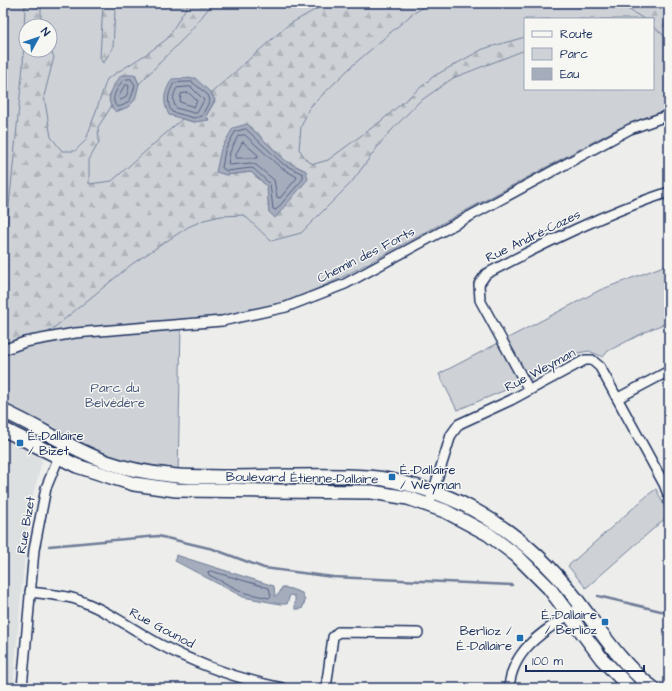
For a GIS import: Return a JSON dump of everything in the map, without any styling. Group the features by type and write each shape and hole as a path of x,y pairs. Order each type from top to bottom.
{"street":[{"name":"Chemin des Forts","path":"3,350 25,342 75,333 222,321 286,307 345,284 630,129 669,115"},
{"name":"Rue André-Cazes","path":"529,390 480,300 479,284 486,274 569,231 615,211 669,192"},
{"name":"Rue Weyman","path":"431,498 454,429 467,420 511,400 585,360 592,360 600,367 618,398 669,496"},
{"path":"618,398 669,371"},
{"name":"Boulevard Étienne-Dallaire","path":"3,412 26,422 77,449 120,466 172,476 368,477 402,483 431,498 506,547 538,576 569,614 602,659 630,688"},
{"name":"Boulevard Étienne-Dallaire","path":"3,429 77,466 111,478 134,484 162,488 372,492 431,498 473,510 513,535 552,570 582,606 619,656 635,673 653,688"},
{"name":"Rue Bizet","path":"22,688 34,550 39,520 46,488 65,442"},
{"name":"Rue Gounod","path":"30,592 77,599 104,611 159,644 209,668 252,682 282,688"},
{"path":"508,688 509,678 514,665 524,649 569,614 582,606"},
{"path":"326,688 333,637 338,632 418,633"}],"shaded area":[{"path":"3,438 40,456 42,462 29,510 13,688 3,688"}],"green space":[{"name":"Parc du Belvédère","path":"3,3 669,3 669,110 617,129 337,280 285,303 222,321 181,325 178,476 121,466 3,411"},
{"path":"25,3 41,3 41,18 25,18"},
{"path":"103,3 119,3 115,9 113,48 103,63 100,58"},
{"path":"189,3 213,3 186,36 139,84 135,75 109,95 111,107 98,127 99,142 89,160 89,184 112,181 182,119 194,122 209,119 206,116 215,101 211,93 288,25 327,3 430,3 411,15 353,65 309,108 301,127 299,149 307,161 314,164 328,160 381,121 434,76 483,49 524,37 524,50 453,78 419,102 385,137 351,183 301,233 271,241 244,215 221,216 204,220 188,227 132,264 45,335 10,346 3,345 3,267 23,58 54,58 44,96 51,137 62,151 75,151 86,140 107,79 167,39","holes":["247,124 286,161 306,171 269,212 267,186 251,172 226,175"]},
{"path":"618,3 669,3 669,40 654,27 654,18 642,18"},
{"path":"669,264 669,322 651,329 608,351 603,357 589,351 578,353 525,382 457,410 439,374 600,290"},
{"path":"656,489 669,515 586,588 568,566"}],"water":[{"path":"121,75 135,75 139,84 135,100 128,107 116,112 110,103 109,98 112,89"},
{"path":"195,78 211,93 215,100 206,116 209,120 194,122 169,115 165,105 165,97 167,88 172,79"},
{"path":"247,124 286,161 306,171 308,179 275,218 269,212 267,186 251,172 226,175 216,172 221,149 233,128"},
{"path":"176,555 274,586 275,596 279,594 282,587 302,593 305,601 302,609 295,609 295,596 290,595 287,604 243,597 175,561"}],"waterway":[{"path":"49,546 158,536 213,549 264,568 333,577 512,585"},
{"path":"598,596 669,613"}],"place":[{"name":"É.-Dallaire / Bizet","path":"20,443"},
{"name":"É.-Dallaire / Weyman","path":"392,477"},
{"name":"É.-Dallaire / Berlioz","path":"605,622"},
{"name":"Berlioz / É.-Dallaire","path":"520,638"}]}
